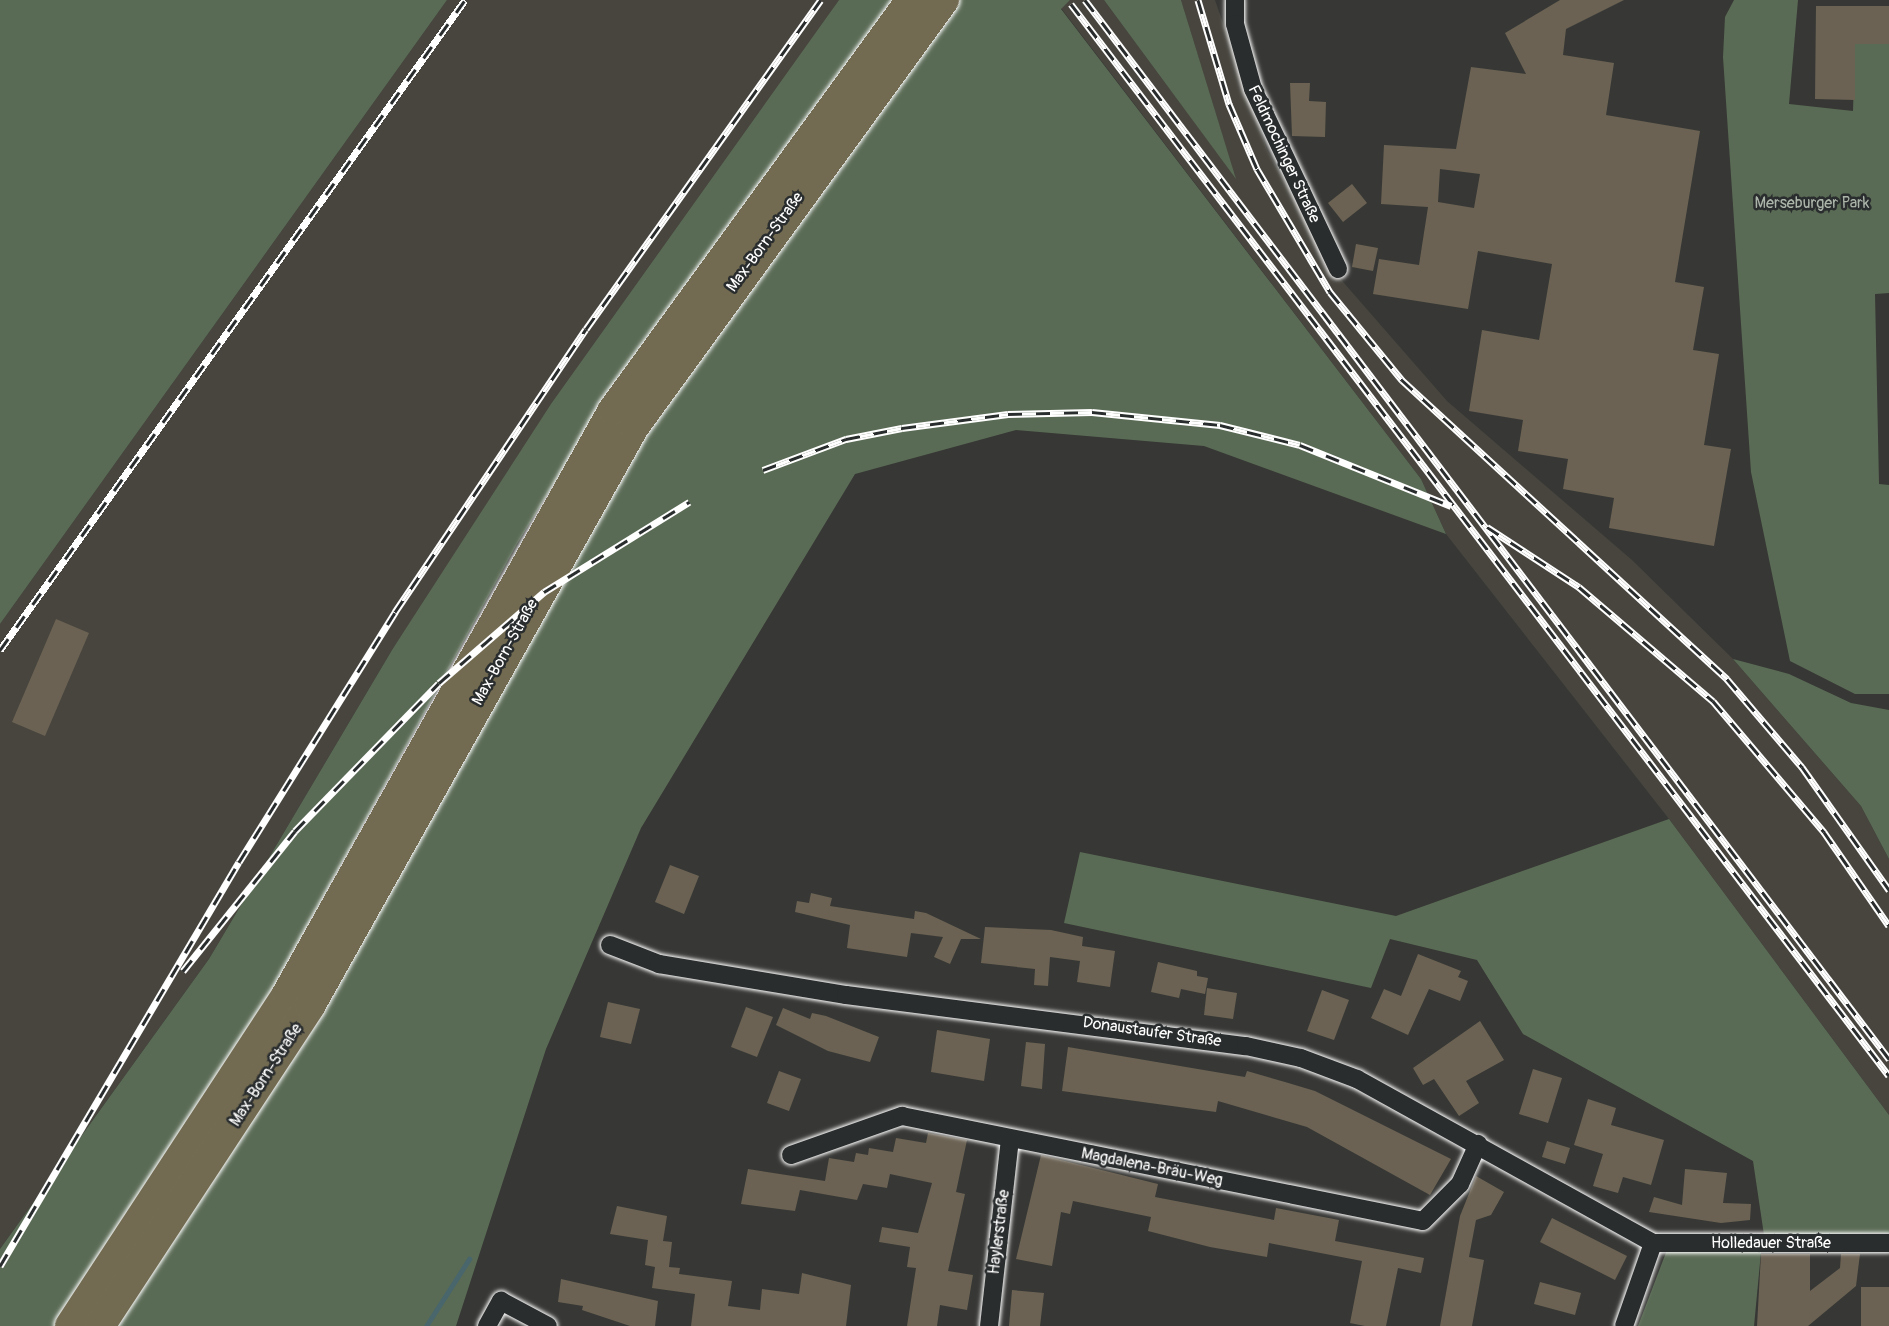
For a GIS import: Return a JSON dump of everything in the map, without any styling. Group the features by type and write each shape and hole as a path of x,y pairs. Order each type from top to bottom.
{"main road":[{"name":"Max-Born-Straße","path":"70,1326 287,994 613,410 911,0"},
{"name":"Max-Born-Straße","path":"100,1326 310,1006 634,427 944,0"}],"street":[{"name":"Feldmochinger Straße","path":"1235,0 1235,24 1253,90 1338,269"},
{"name":"Donaustaufer Straße","path":"610,945 670,966 846,995 1246,1046 1301,1058 1358,1079 1653,1243"},
{"name":"Magdalena-Bräu-Weg","path":"791,1155 902,1116 1423,1221 1460,1184 1478,1144"},
{"name":"Haylerstraße","path":"990,1326 1010,1139"},
{"name":"Holledauer Straße","path":"1653,1243 1889,1243"},
{"path":"1624,1326 1653,1243"},
{"path":"487,1326 501,1301 548,1326"}],"shaded area":[{"path":"447,0 839,0 392,650 209,959 0,1249 0,624"},
{"path":"1070,0 1104,0 1235,177 1181,0 1215,0 1267,150 1337,275 1447,401 1632,560 1733,659 1861,806 1889,859 1889,1115 1669,819 1446,534 1421,479 1061,8"}],"green space":[{"path":"0,0 447,0 0,624"},
{"path":"839,0 895,0 606,399 517,544 272,991 56,1326 0,1326 0,1249 209,959 392,650 551,404"},
{"path":"959,0 1070,0 1061,9 1421,479 1446,534 1204,446 1016,430 855,474 641,828 546,1049 456,1326 115,1326 323,1014 568,563 648,433"},
{"path":"1104,0 1181,0 1236,179"},
{"name":"Merseburger Park","path":"1734,0 1798,0 1789,104 1853,111 1855,44 1889,44 1889,293 1875,294 1879,484 1889,485 1889,694 1855,694 1790,661 1751,472 1723,57 1725,17"},
{"path":"1733,659 1789,674 1851,703 1889,710 1889,859 1861,806"},
{"path":"1669,819 1889,1115 1889,1233 1764,1235 1753,1161 1523,1034 1477,960 1390,939 1371,988 1064,923 1080,852 1396,916"},
{"path":"1667,1250 1761,1252 1754,1326 1638,1326"}],"building":[{"path":"1560,0 1624,0 1566,29 1563,55 1614,63 1606,115 1700,131 1675,282 1704,287 1693,350 1719,354 1704,445 1731,449 1714,546 1609,528 1614,498 1563,489 1568,459 1518,451 1523,420 1469,411 1482,330 1539,340 1552,264 1478,251 1468,309 1373,294 1379,259 1419,265 1428,207 1381,204 1384,145 1456,149 1471,67 1526,74 1505,33","holes":["1440,169 1480,174 1474,208 1438,202"]},
{"path":"1816,6 1889,6 1889,44 1855,44 1855,100 1815,99"},
{"path":"1290,83 1310,83 1309,101 1326,102 1325,137 1292,136"},
{"path":"1352,184 1367,203 1343,222 1328,203"},
{"path":"1356,244 1378,248 1373,271 1352,267"},
{"path":"56,619 89,633 45,736 12,722"},
{"path":"670,865 699,876 684,914 655,902"},
{"path":"811,893 832,898 830,906 914,919 915,911 926,913 981,939 961,939 950,964 934,957 943,937 911,933 907,957 847,948 850,925 795,912 797,901 809,903"},
{"path":"985,927 1051,930 1083,937 1082,946 1115,951 1110,987 1077,982 1080,961 1050,957 1048,986 1034,985 1035,969 981,963"},
{"path":"1418,954 1461,971 1458,977 1468,981 1460,1001 1429,989 1408,1035 1371,1018 1384,989 1401,996"},
{"path":"1158,962 1197,971 1197,976 1208,978 1205,994 1181,989 1179,998 1151,992"},
{"path":"1207,988 1237,993 1233,1019 1204,1015"},
{"path":"1322,990 1349,1000 1334,1040 1307,1031"},
{"path":"608,1002 640,1009 631,1044 600,1037"},
{"path":"746,1007 773,1017 757,1057 731,1047"},
{"path":"783,1008 810,1019 812,1013 826,1016 879,1037 870,1062 828,1051 776,1025"},
{"path":"1480,1021 1504,1060 1466,1081 1479,1103 1459,1116 1434,1079 1423,1085 1413,1068"},
{"path":"937,1030 990,1039 984,1081 931,1072"},
{"path":"1026,1042 1045,1044 1042,1089 1021,1086"},
{"path":"1068,1047 1245,1077 1247,1071 1285,1082 1315,1091 1451,1159 1430,1195 1307,1127 1218,1101 1216,1112 1062,1091"},
{"path":"1533,1069 1562,1078 1548,1123 1519,1114"},
{"path":"779,1071 801,1079 789,1111 767,1103"},
{"path":"1588,1099 1616,1108 1611,1125 1664,1140 1651,1185 1623,1177 1618,1193 1593,1186 1603,1154 1574,1145"},
{"path":"928,1133 967,1140 956,1192 965,1194 948,1271 973,1275 967,1310 940,1305 937,1326 907,1326 916,1268 907,1267 910,1247 879,1242 882,1227 918,1233 932,1183 890,1174 887,1188 863,1184 857,1200 800,1190 795,1211 741,1204 748,1169 825,1181 829,1158 854,1162 856,1153 868,1155 869,1148 893,1152 896,1138 926,1143"},
{"path":"1547,1141 1570,1148 1565,1164 1542,1157"},
{"path":"1041,1155 1158,1184 1155,1197 1274,1220 1276,1208 1339,1220 1335,1241 1424,1258 1421,1273 1398,1268 1386,1326 1350,1323 1362,1261 1269,1243 1267,1257 1210,1247 1148,1231 1151,1217 1073,1201 1070,1214 1061,1212 1052,1266 1016,1259"},
{"path":"1685,1169 1727,1173 1723,1203 1751,1204 1750,1220 1721,1223 1649,1212 1654,1197 1682,1205"},
{"path":"1476,1176 1504,1192 1491,1215 1476,1220 1469,1257 1484,1260 1472,1326 1440,1326 1460,1216"},
{"path":"617,1206 667,1216 663,1241 672,1242 669,1267 680,1268 679,1274 732,1281 728,1306 760,1310 762,1289 799,1294 802,1273 851,1285 846,1326 691,1326 695,1294 652,1288 655,1267 645,1265 648,1240 610,1234"},
{"path":"1552,1218 1627,1256 1615,1280 1540,1242"},
{"path":"1761,1254 1810,1254 1810,1291 1840,1268 1841,1254 1860,1254 1856,1286 1808,1326 1757,1326"},
{"path":"561,1279 658,1301 655,1326 630,1326 582,1310 583,1306 558,1302"},
{"path":"1540,1282 1581,1293 1575,1315 1534,1304"},
{"path":"1861,1287 1889,1287 1889,1326 1861,1326"},
{"path":"1012,1290 1044,1293 1040,1326 1009,1326"}],"waterway":[{"path":"426,1326 469,1259"}],"railway":[{"path":"0,650 465,0"},
{"path":"0,1266 239,862 395,612 586,329 821,0"},
{"path":"1085,0 1889,1059"},
{"path":"1198,0 1229,104 1257,169 1330,292 1402,380 1727,679 1802,767 1889,890"},
{"path":"1071,4 1889,1076"},
{"path":"763,470 846,439 902,428 1008,414 1092,412 1220,425 1300,445 1451,506"},
{"path":"183,971 295,831 439,683 544,592 689,502"},
{"path":"1487,527 1579,587 1713,701 1824,832 1889,926"}]}
